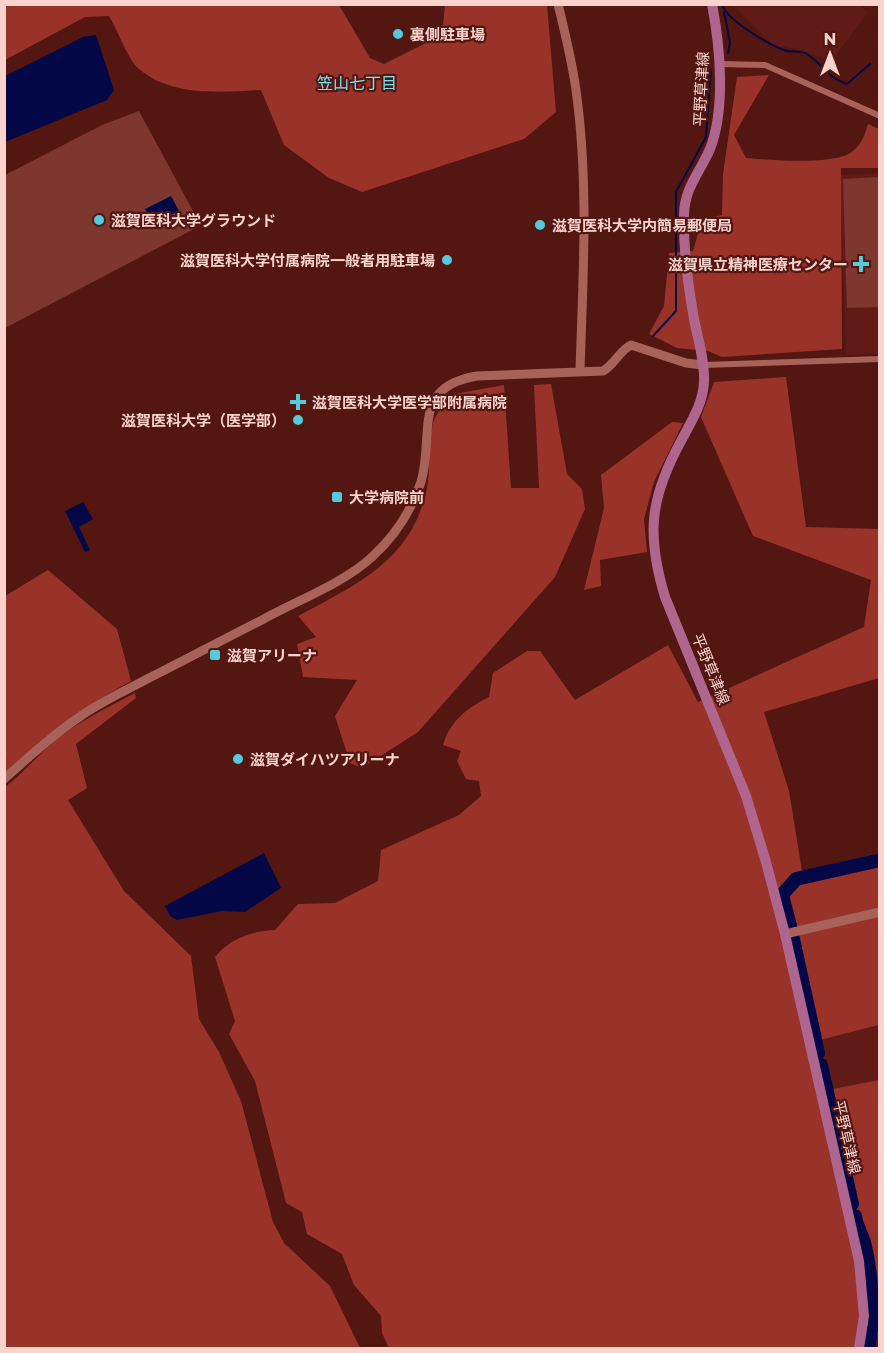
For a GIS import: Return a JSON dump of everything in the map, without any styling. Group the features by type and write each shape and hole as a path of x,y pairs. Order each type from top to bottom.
{"main road":[{"name":"平野草津線","path":"712,4 719,64 715,129 710,149 689,186 684,214 690,296 704,382 700,404 660,485 651,534 655,564 665,597 746,796 785,934 859,1262 864,1316 859,1348"}],"street":[{"path":"558,4 576,90 580,131 584,261 580,370"},
{"path":"719,64 765,65 879,116"},
{"path":"4,779 49,739 96,706 325,586 370,559 392,538 412,504 426,460 429,411 435,398 445,386 459,379 580,370 603,371 611,366 622,350 631,345 686,363 703,365 879,359"},
{"path":"785,934 879,912"}],"shaded area":[{"path":"4,5 339,5 370,58 384,64 442,35 445,5 547,5 556,112 524,139 362,192 329,178 284,145 261,90 197,91 166,84 139,69 127,52 109,16 85,17 5,60"},
{"path":"733,5 859,5 868,12 831,62 802,50 773,45"},
{"path":"96,35 114,90 107,100 5,142 5,76 83,37"},
{"path":"769,75 734,135 746,158 796,161 844,156 857,147 868,124 879,129 879,168 841,168 842,349 722,357 708,351 677,348 649,334 664,306 669,253 693,251 702,220 722,215 723,174 737,77"},
{"name":"滋賀医科大学グラウンド","path":"139,111 193,211 194,229 5,328 5,175 102,125"},
{"name":"滋賀県立精神医療センター","path":"879,173 879,354 846,355 840,175"},
{"name":"滋賀県立精神医療センター","path":"879,177 879,307 847,308 843,179"},
{"path":"171,196 179,211 153,224 145,209"},
{"path":"786,377 806,527 879,529 879,678 764,712 789,791 802,871 879,853 879,1025 812,1042 822,1091 879,1080 880,1331 869,1348 389,1348 382,1333 381,1316 354,1285 342,1254 307,1234 302,1212 286,1203 255,1081 229,1034 235,1021 215,957 235,940 258,932 275,930 298,904 335,903 378,881 381,850 459,815 481,796 479,781 466,779 457,761 461,751 443,745 450,729 460,716 489,697 493,673 527,651 540,651 575,700 668,645 698,702 864,627 871,580 753,536 701,417 714,382"},
{"path":"551,384 567,474 582,489 585,509 555,577 418,732 362,768 350,763 335,716 357,680 303,677 297,644 316,637 298,616 361,581 395,552 409,534 420,513 427,488 433,423 449,395 504,385 511,488 539,488 534,385"},
{"path":"672,422 683,423 654,482 644,519 647,552 600,560 601,586 584,590 604,508 601,475"},
{"path":"83,502 93,519 79,527 90,550 85,552 65,511"},
{"path":"48,570 117,629 131,681 65,723 5,774 5,596"},
{"path":"135,693 136,698 76,744 87,788 68,800 124,891 191,956 199,1019 219,1052 241,1101 273,1222 284,1243 330,1286 360,1348 5,1348 5,787 62,735"},
{"path":"264,853 281,888 245,912 222,911 177,920 170,916 165,906"},
{"path":"879,1025 879,1080 822,1091 811,1042"}],"waterway":[{"path":"722,4 731,17 748,31 784,50 807,54 841,82 847,84 870,64"},
{"path":"724,12 730,42 728,53"},
{"path":"653,336 676,311 676,192 706,137 711,69"},
{"path":"790,926 782,895 796,879 880,860"},
{"path":"793,939 818,1053"},
{"path":"821,1065 852,1204"},
{"path":"855,1216 864,1242 871,1281 872,1309 868,1348"}],"place":[{"name":"裏側駐車場","path":"398,34"},
{"name":"滋賀医科大学グラウンド","path":"99,220"},
{"name":"滋賀医科大学内簡易郵便局","path":"540,225"},
{"name":"滋賀医科大学付属病院一般者用駐車場","path":"447,260"},
{"name":"滋賀県立精神医療センター","path":"861,264"},
{"name":"滋賀医科大学医学部附属病院","path":"298,402"},
{"name":"滋賀医科大学（医学部）","path":"298,420"},
{"name":"大学病院前","path":"337,497"},
{"name":"滋賀アリーナ","path":"215,655"},
{"name":"滋賀ダイハツアリーナ","path":"238,759"}],"district":[{"name":"笠山七丁目","path":"357,83"}]}
